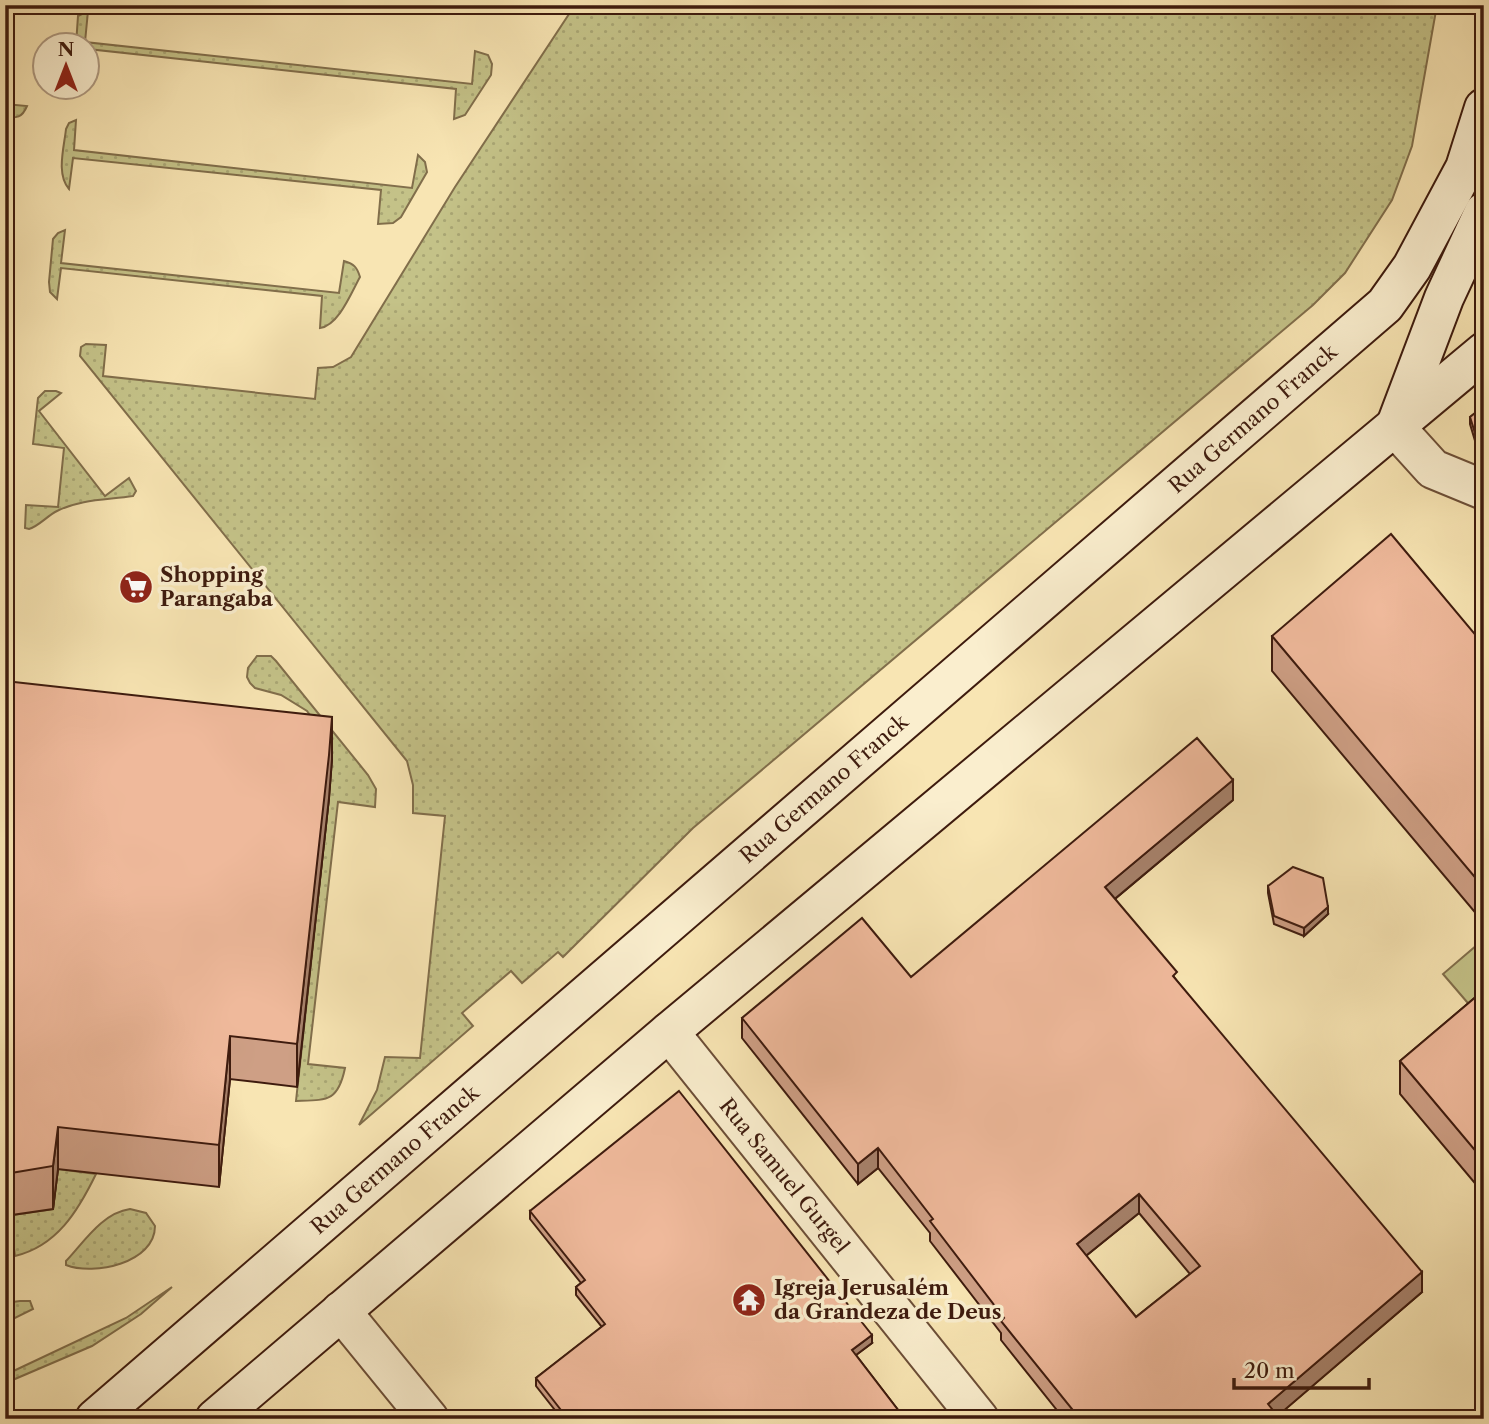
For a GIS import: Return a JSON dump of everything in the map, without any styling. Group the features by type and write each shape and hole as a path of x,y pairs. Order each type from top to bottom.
{"main road":[{"name":"Rua Germano Franck","path":"95,1419 1385,306 1412,267 1465,168 1484,108"},
{"path":"1395,427 1444,298 1484,212"},
{"path":"215,1419 669,1032 1484,352"},
{"path":"1395,427 1433,469 1484,490"},
{"name":"Rua Samuel Gurgel","path":"669,1032 979,1419"},
{"path":"341,1311 429,1419"}],"shaded area":[{"path":"575,5 1437,5 1412,146 1392,200 1345,273 1313,305 693,828 563,957 558,952 522,983 511,971 462,1013 473,1026 359,1125 377,1090 385,1057 420,1058 445,816 413,813 413,785 407,761 80,356 81,347 86,344 106,345 103,376 315,399 318,368 333,367 351,357 455,187"},
{"path":"88,11 86,32 77,32 78,16"},
{"path":"102,44 472,84 475,51 488,55 492,64 491,75 465,115 454,119 456,89 102,51"},
{"path":"5,104 27,106 19,116 5,117"},
{"path":"76,120 74,150 412,188 418,155 425,162 427,172 401,217 393,223 378,224 381,190 73,158 69,189 63,176 63,152 66,129 69,123"},
{"path":"65,230 61,263 339,293 344,261 355,266 360,277 339,315 327,326 320,328 322,296 61,268 57,299 50,292 49,282 53,239"},
{"path":"45,391 61,393 39,411 105,496 129,478 136,491 133,496 66,507 29,529 25,528 26,505 58,507 64,448 33,444 38,398"},
{"path":"257,656 271,656 276,661 368,775 376,789 375,807 338,802 308,1064 345,1068 335,1093 316,1100 296,1101 329,798 325,736 307,711 281,695 255,688 250,683 247,677 248,668"},
{"path":"1484,939 1484,1000 1473,1009 1443,974"},
{"path":"58,1169 96,1174 74,1214 64,1225 43,1244 15,1256 11,1227 5,1227 5,1216 53,1209"},
{"path":"130,1209 146,1213 155,1226 152,1239 145,1249 121,1264 92,1269 66,1265 66,1261 102,1222"},
{"path":"172,1287 141,1314 92,1346 15,1379 5,1386 5,1375 126,1318"},
{"path":"30,1301 33,1309 5,1323 5,1303"}],"building":[{"path":"1484,406 1484,439 1476,436 1470,417"},
{"path":"1391,534 1484,645 1484,888 1272,636"},
{"path":"5,681 332,717 297,1044 230,1036 219,1145 58,1127 53,1166 5,1174"},
{"path":"1197,738 1233,780 1105,887 1177,972 1173,976 1422,1272 1268,1404 1280,1419 1080,1419 1001,1321 1004,1318 878,1148 858,1164 742,1018 862,918 911,977","holes":["1139,1194 1200,1266 1136,1317 1077,1244"]},
{"path":"1293,867 1323,878 1328,907 1304,928 1274,916 1268,886"},
{"path":"1484,990 1484,1161 1400,1061"},
{"name":"Igreja Jerusalém da Grandeza de Deus","path":"679,1091 872,1335 852,1350 905,1419 568,1419 536,1378 605,1324 576,1287 585,1280 530,1211"}],"place":[{"name":"Shopping Parangaba","path":"136,587"},
{"name":"Igreja Jerusalém da Grandeza de Deus","path":"749,1300"}]}
